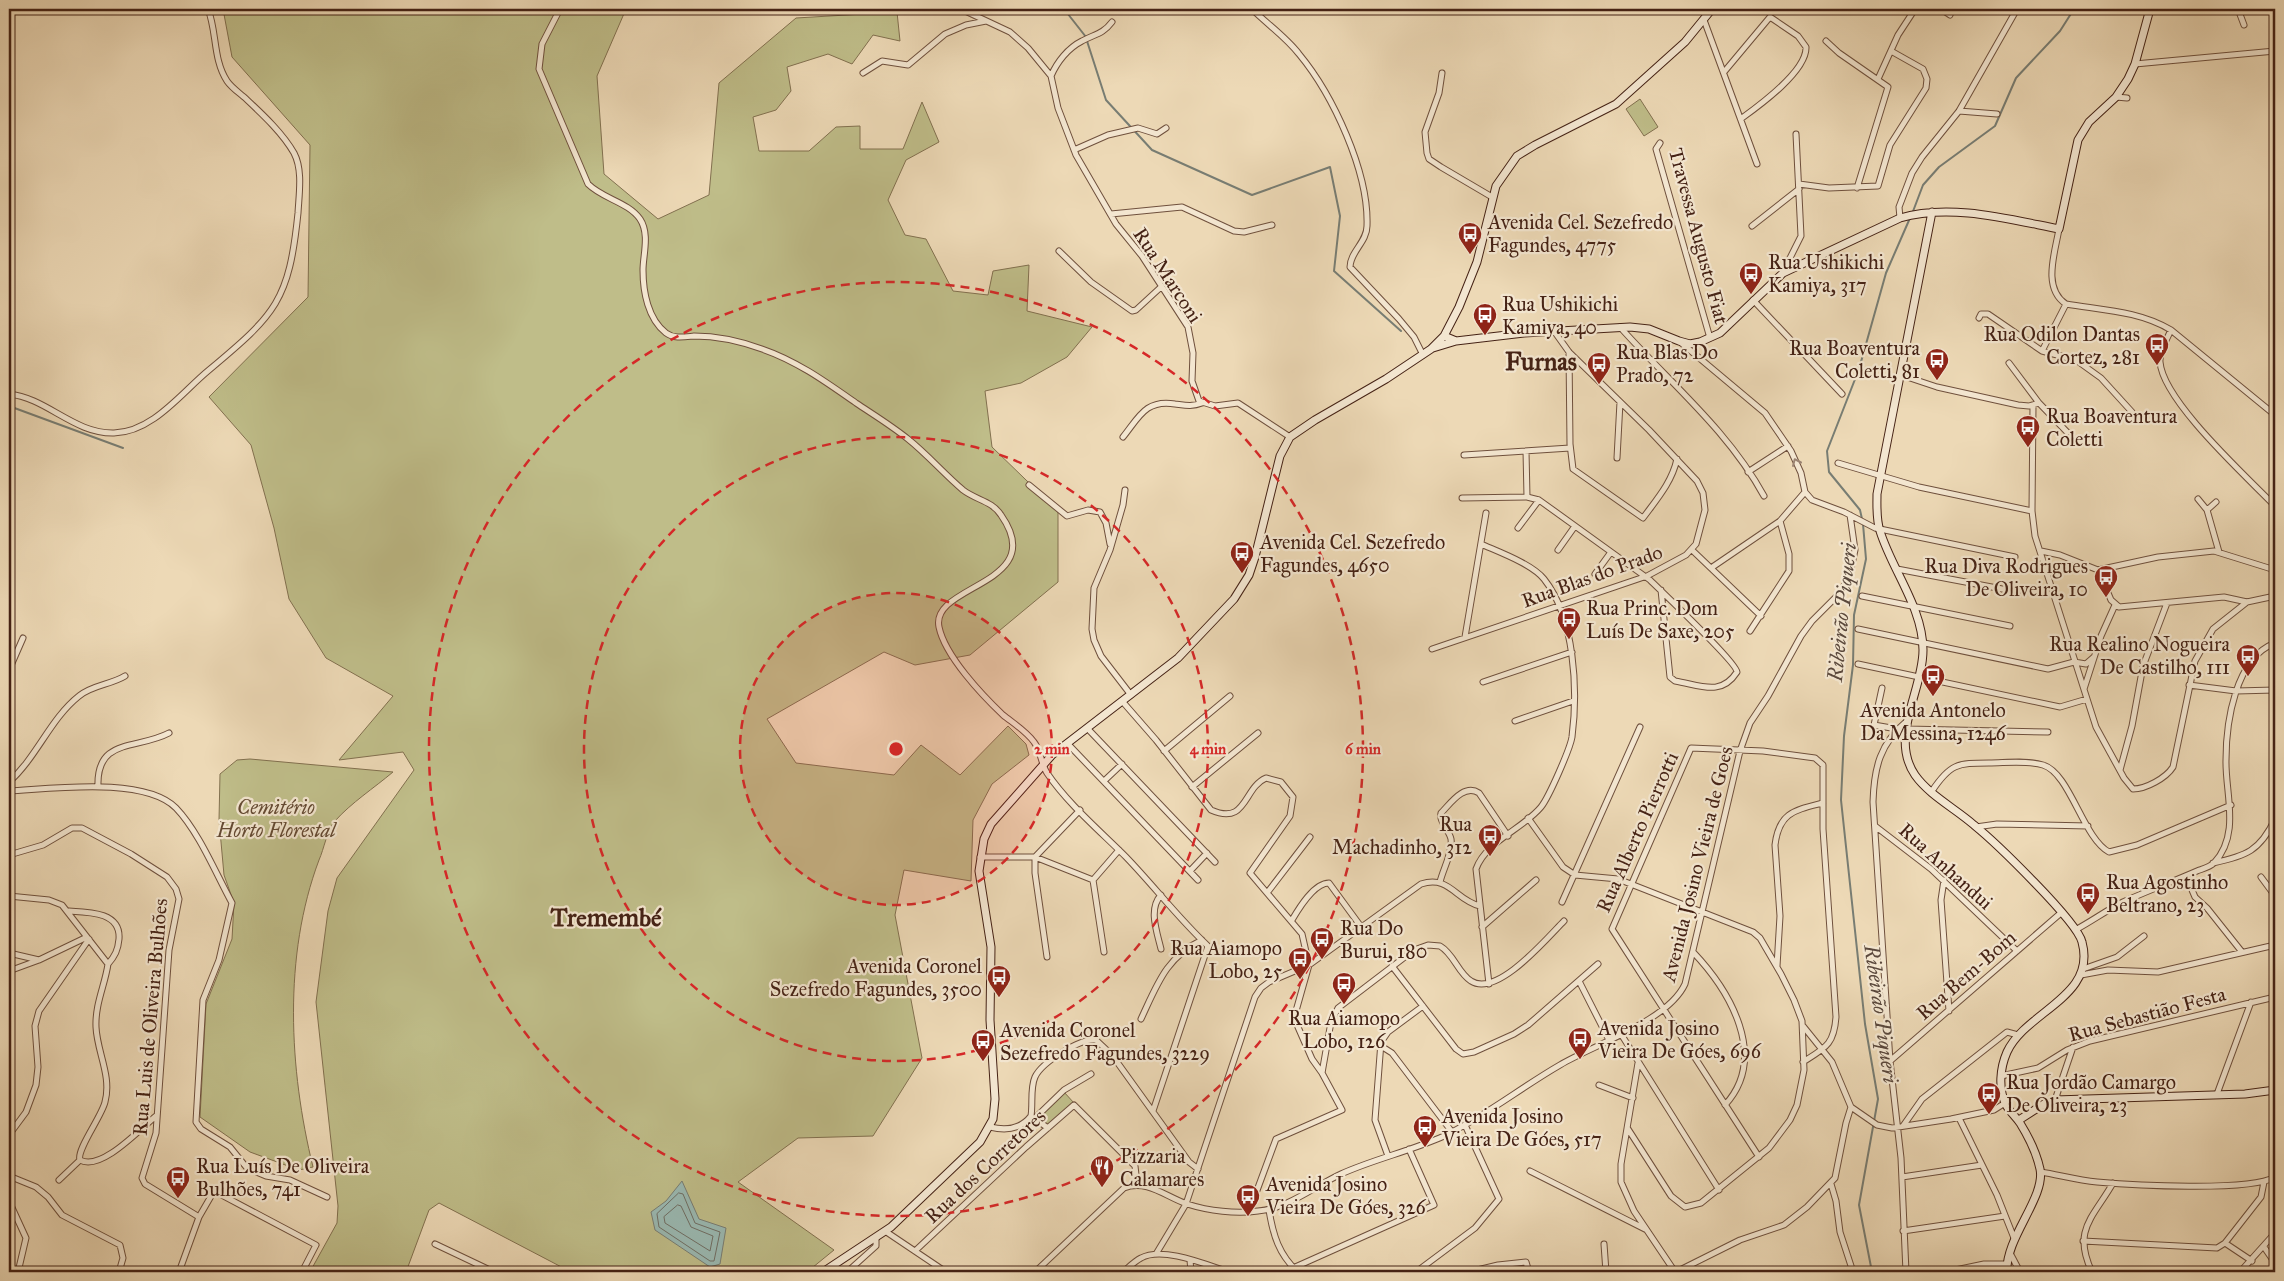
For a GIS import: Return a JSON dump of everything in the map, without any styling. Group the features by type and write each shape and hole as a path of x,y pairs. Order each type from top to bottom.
{"main road":[{"path":"823,1272 885,1231 980,1142 990,1128 995,1110 990,1020 991,946 981,887 980,857 991,824 1043,764 1067,743 1178,658 1234,599 1249,574 1255,557 1280,456 1290,437 1423,355 1446,333 1477,262 1492,197 1503,174 1517,156 1616,104 1680,47 1712,9"},
{"path":"1430,349 1465,338 1620,327 1648,329 1690,344 1720,333 1783,273 1901,218 1932,212 1966,213 2058,229 2078,140 2089,122 2116,97 2135,64 2150,9"},
{"path":"1932,212 1879,476 1877,500 1879,529 1912,606 1922,641 1923,657 1907,730 1906,746 1912,769 1932,791 1976,826 2062,912 2076,929 2083,944 2082,972 2058,1002 2018,1035 2006,1056 2001,1076 2005,1103 2019,1120 2041,1172 2036,1192 2014,1238 2007,1264 2007,1272"},
{"path":"1446,333 1465,338"},
{"path":"1446,333 1456,340"},
{"path":"2019,1120 2044,1104 2055,1100 2275,1090"}],"street":[{"path":"9,394 33,401 90,430 113,433 131,430 158,416 254,333 280,297 288,277 295,240 299,197 298,169 295,155 287,141 228,82 220,68 208,9"},
{"path":"560,9 542,44 539,69 588,184 595,192 629,209 640,219 646,240 643,271 644,288 650,311 657,324 673,337 715,336 763,349 806,368 903,435 966,492 992,505 1000,512 1011,536 1012,548 1008,560 991,580 951,602 942,610 939,628 948,647 969,677 997,709 1032,740 1049,776 1208,946 1153,1111"},
{"name":"Rua Marconi","path":"962,9 995,24 1017,38 1051,76 1058,108 1074,150 1111,214 1188,327 1193,354 1192,381 1196,397 1202,403"},
{"path":"1252,9 1298,53 1330,98 1357,166 1367,215 1365,236 1352,257 1350,267 1414,336 1423,355"},
{"path":"1878,79 1891,51 1915,9"},
{"path":"1941,9 1950,15"},
{"path":"1901,218 1899,207 1914,168 1959,111 2017,9"},
{"path":"2238,9 2244,25"},
{"path":"1724,72 1770,17 1798,36 1807,49 1791,76 1742,118"},
{"path":"1704,20 1742,118 1757,164"},
{"path":"862,73 882,61 908,65 945,34 966,25 986,21"},
{"path":"1051,76 1056,65 1069,51 1083,40 1101,34 1112,22"},
{"path":"1826,41 1839,53 1887,85 1888,90 1879,110 1857,188"},
{"path":"1752,226 1799,186 1857,188 1878,186 1890,145 1926,88 1923,69 1891,51"},
{"path":"2135,64 2275,51"},
{"path":"1442,73 1439,93 1425,132 1426,153 1430,159 1441,167 1492,197"},
{"path":"2116,97 2127,98"},
{"path":"1959,111 1997,114"},
{"path":"1074,150 1108,135 1138,128 1157,134 1166,128"},
{"path":"1783,273 1801,236 1796,134"},
{"name":"Travessa Augusto Fiat","path":"1660,143 1656,149 1710,338"},
{"path":"1111,214 1182,207 1234,231 1244,232 1272,225"},
{"path":"2058,229 2051,280 2055,294 2066,304 2151,318 2171,330 2275,415"},
{"path":"1059,251 1110,297 1132,311 1136,310 1161,287"},
{"path":"1753,300 1842,394"},
{"path":"2042,351 2066,304"},
{"path":"1979,318 1983,313 1996,318 2042,351 2076,360 2101,378 2132,412"},
{"path":"1620,327 1706,417 1764,496"},
{"path":"2171,330 2161,351 2160,361 2173,397 2275,506"},
{"name":"Rua Blas do Prado","path":"1432,649 1644,577 1666,567 1692,550 1701,532 1705,504 1700,486 1677,459 1569,352 1554,331"},
{"path":"1679,341 1709,368 1756,404 1773,423 1788,446 1800,473 1805,492 1812,500 1879,529 2015,556"},
{"path":"1569,352 1570,448 1574,468 1643,518 1666,487 1675,471 1677,459"},
{"path":"2008,363 2039,403 2067,432"},
{"path":"1900,374 1954,391 2018,405 2033,406 2039,403"},
{"path":"1123,437 1151,405 1164,402 1192,406 1202,403 1215,406 1238,402 1290,437"},
{"path":"1618,458 1620,402"},
{"path":"2033,406 2032,511 2035,536 2074,662 2101,738 2133,789 2150,784 2170,771 2174,761 2194,661 2213,629 2246,602"},
{"path":"1748,472 1788,446"},
{"path":"1464,455 1570,448"},
{"path":"1526,451 1527,497"},
{"path":"1838,464 1919,487 2032,511"},
{"path":"1029,485 1067,516 1088,510 1100,512 1108,529 1110,550"},
{"path":"1125,490 1123,505 1110,550 1094,588 1092,628 1094,640 1101,656 1131,695"},
{"path":"1711,568 1780,521 1805,492"},
{"path":"1462,498 1527,497 1539,500 1661,590 1736,667 1736,674 1726,686 1717,688 1675,681 1670,677 1661,590"},
{"path":"2198,499 2206,510 2219,552"},
{"path":"1518,528 1539,500"},
{"path":"2206,510 2216,502"},
{"path":"1465,637 1486,513"},
{"name":"Avenida Josino Vieira de Goes","path":"1137,1184 1186,1204 1249,1212 1269,1210 1339,1175 1452,1132 1487,1114 1558,1066 1586,1050 1621,1034 1664,1008 1682,991 1703,912 1740,751 1750,723 1768,696 1801,636 1812,621 1838,595 1849,578 1855,550 1850,515"},
{"path":"1750,631 1784,582 1790,568 1788,548 1780,521"},
{"path":"1558,550 1575,526"},
{"path":"1481,544 1540,576 1558,605 1572,652 1573,701 1570,744 1542,805 1486,854 1477,867 1489,984"},
{"path":"1692,550 1761,616"},
{"path":"2041,551 2060,555 2098,570 2158,557 2208,551 2219,552 2275,570"},
{"path":"1595,574 1611,552"},
{"path":"1897,570 2018,592"},
{"path":"2084,689 2094,657 2115,605 2098,570"},
{"path":"1862,596 2010,626"},
{"path":"2115,605 2128,607 2224,597 2246,602 2275,596"},
{"path":"2120,770 2132,726 2143,666 2166,603"},
{"path":"1858,628 2048,669 2074,662 2086,664 2094,657"},
{"path":"9,670 23,638"},
{"path":"2213,863 2225,842 2230,824 2226,748 2236,691 2242,675 2252,661 2264,649 2275,643"},
{"path":"1484,682 1572,652"},
{"path":"1858,664 2060,707 2087,699"},
{"path":"9,782 25,766 53,726 78,696 125,676"},
{"path":"2189,685 2236,691 2275,690"},
{"path":"1882,688 1874,725 1897,729"},
{"path":"1164,751 1230,696"},
{"path":"1122,701 1212,810 1229,814 1239,810 1258,782 1266,778 1281,782 1293,797 1290,816 1250,873 1302,934 1308,965 1294,1018 1312,1059 1322,1073 1342,1110 1276,1139 1249,1212"},
{"path":"1515,721 1573,701"},
{"path":"1906,1272 1900,1127 1890,1061 1874,826 1876,766 1885,744 1897,729 1909,720"},
{"path":"1562,902 1640,727"},
{"path":"1087,728 1215,862"},
{"path":"1907,730 2048,732"},
{"path":"98,787 98,769 104,756 121,747 169,733"},
{"path":"1192,787 1258,733"},
{"path":"1067,743 1198,880"},
{"name":"Rua Alberto Pierrotti","path":"1664,1008 1612,928 1692,748 1740,751"},
{"path":"1740,751 1763,751 1815,758 1821,761 1823,765 1823,837 1836,1006 1834,1034 1824,1050 1803,1062"},
{"path":"1932,791 1949,768 1956,765 1973,763 2040,764 2056,773 2100,844 2109,852 2116,851 2230,805"},
{"path":"1104,781 1122,764"},
{"path":"9,791 98,787 143,792 168,801 187,821 232,903 219,960 203,1000 196,1122 201,1129 230,1147 247,1168 266,1176 290,1180 327,1197"},
{"path":"1440,882 1451,844 1449,833 1440,818 1441,813 1466,790 1472,789 1479,793 1508,836"},
{"path":"1776,967 1780,928 1775,845 1777,833 1789,814 1823,803"},
{"path":"1046,957 1035,873 1035,857 1080,810"},
{"path":"1528,818 1564,867 1575,874 1602,876 1631,885 1754,932 1794,1000 1802,1026 1803,1062 1798,1098 1790,1120 1776,1140 1759,1157 1719,1190 1701,1203 1685,1206 1671,1196 1628,1129"},
{"path":"2076,929 2122,902 2213,863 2252,851 2268,834 2275,819"},
{"path":"1976,826 1997,824 2088,826"},
{"name":"Rua Anhandui","path":"1874,826 1891,836 1944,880 2017,951"},
{"name":"Rua Luis de Oliveira Bulhões","path":"9,855 43,845 72,828 82,828 131,854 167,877 176,889 179,899 169,950 155,1141 143,1174 144,1182 199,1217"},
{"path":"1267,893 1310,837"},
{"path":"1104,952 1093,880 1119,850"},
{"path":"1190,871 1207,853"},
{"path":"980,857 1035,857 1093,880"},
{"path":"2186,876 2198,901 2207,908 2242,952"},
{"path":"2261,877 2275,896"},
{"path":"1482,927 1536,880"},
{"path":"1944,880 1941,900 1949,1011"},
{"path":"1156,1254 1186,1204 1258,991 1280,975 1308,965 1418,886 1427,882 1440,882 1464,900 1480,906"},
{"path":"1292,920 1300,906 1320,885 1329,883 1362,928"},
{"path":"1161,895 1154,910 1161,949"},
{"path":"9,896 48,900 69,911 101,915 115,922 118,930 118,948 115,956 108,964 96,1020 106,1077 106,1101 98,1120 80,1150 80,1160 59,1180"},
{"path":"69,911 108,964"},
{"name":"Rua Bem-Bom","path":"1890,1061 2062,912"},
{"path":"1322,1073 1333,1014 1353,994 1422,946 1440,946 1469,980 1478,984 1489,984 1496,982 1520,964 1564,921"},
{"path":"2082,972 2112,959 2144,936"},
{"path":"9,971 88,938"},
{"path":"9,1136 26,1112 36,1085 38,1067 35,1026 39,1011 88,938"},
{"path":"1141,1019 1159,982 1175,958 1187,947 1202,940"},
{"path":"2082,972 2108,970 2158,972 2275,946"},
{"path":"1693,952 1704,963 1734,1011 1744,1038 1745,1062 1741,1078 1731,1098 1725,1105"},
{"path":"9,953 39,960"},
{"path":"1392,966 1456,1049 1460,1053 1468,1053 1514,1034 1528,1025 1598,964"},
{"path":"1579,981 1609,1040"},
{"name":"Rua Sebastião Festa","path":"2001,1076 2038,1068 2073,1048 2126,1031 2275,997"},
{"path":"2217,1094 2251,1002"},
{"path":"1388,1156 1375,1120 1383,1036 1423,1006"},
{"path":"1664,1008 1759,1157"},
{"path":"1802,1026 1824,1050 1836,1069 1851,1107 1877,1125 1900,1127 1959,1118 1994,1110 2005,1103"},
{"path":"1900,1127 1922,1099 1993,1041 2007,1032 2018,1035"},
{"path":"1621,1034 1719,1190"},
{"path":"1033,1117 1034,1082 1037,1074 1070,1049 1093,1040 1099,1041 1105,1046 1189,1162 1198,1169"},
{"path":"1381,1046 1392,1053 1452,1132"},
{"path":"2055,1100 2073,1048"},
{"path":"1638,1063 1628,1129 1620,1164 1621,1182 1628,1201 1676,1272 1740,1240 1770,1231 1789,1222 1831,1184 1837,1172 1846,1123 1851,1107"},
{"path":"990,1128 1010,1129 1021,1125 1064,1090 1091,1074"},
{"path":"1599,1085 1633,1098"},
{"name":"Rua dos Corretores","path":"915,1251 1048,1128 1076,1105 1135,1166 1137,1184"},
{"path":"80,1160 93,1162 103,1158 127,1142 156,1116"},
{"path":"1033,1117 1048,1128"},
{"path":"1959,1118 2014,1238"},
{"path":"1416,1272 1475,1228 1500,1198 1465,1125"},
{"path":"1293,1268 1434,1205 1409,1148"},
{"path":"1902,1177 1982,1165"},
{"path":"1530,1171 1647,1230"},
{"path":"2041,1172 2113,1183 2220,1186 2264,1182 2275,1177"},
{"path":"9,1176 40,1190 68,1219 120,1245 123,1258 119,1272"},
{"path":"2083,1241 2217,1248 2225,1242 2261,1197 2264,1182"},
{"path":"2092,1272 2084,1253 2083,1241 2086,1226 2113,1183"},
{"path":"1035,1272 1114,1195 1124,1188 1137,1184"},
{"path":"1831,1184 1836,1201 1840,1232 1853,1272"},
{"path":"179,1272 199,1217 212,1193 216,1192 316,1245 302,1272"},
{"path":"9,1201 26,1238 18,1272"},
{"path":"1269,1210 1273,1233 1280,1249 1298,1272"},
{"path":"1903,1231 2005,1216"},
{"path":"885,1231 946,1272"},
{"path":"2240,1272 2252,1261 2275,1233"},
{"path":"847,1272 876,1246 876,1238"},
{"path":"2225,1242 2252,1261"},
{"path":"435,1244 494,1272"},
{"path":"1604,1244 1606,1272"},
{"path":"2264,1247 2275,1263"},
{"path":"2010,1251 2020,1272"},
{"path":"1123,1272 1141,1258 1156,1254 1190,1260 1229,1272"},
{"path":"1190,1260 1191,1272"},
{"path":"1468,1272 1498,1264 1528,1263 1529,1272"},
{"path":"1946,1272 1984,1264 2007,1264"}],"green space":[{"path":"223,9 626,9 597,76 604,174 658,219 709,195 719,83 796,18 897,12 900,41 873,35 852,64 828,54 787,67 791,91 776,110 753,117 759,151 809,151 836,127 860,126 860,149 903,149 922,102 939,142 906,160 888,200 905,235 926,239 953,291 988,295 993,271 1029,265 1027,311 1092,327 1067,357 1021,383 985,391 992,447 1058,511 1058,582 970,655 915,665 884,652 767,719 796,763 894,775 921,745 960,775 1008,726 1026,744 1029,755 992,784 973,820 971,881 904,870 895,915 922,1058 873,1136 798,1138 738,1182 834,1250 807,1272 571,1272 439,1203 429,1210 406,1272 318,1272 311,1270 337,1223 338,1206 316,1002 328,911 337,878 414,770 403,752 339,760 393,696 326,658 289,599 274,528 251,445 209,397 308,297 310,145 232,57"},
{"path":"1640,99 1658,127 1644,136 1626,109"},
{"name":"Cemitério Horto Florestal","path":"250,759 393,772 348,808 332,825 307,897 295,973 294,1013 299,1091 313,1167 299,1170 250,1152 200,1117 206,1004 232,939 234,903 224,875 219,820 220,774 237,760"},
{"path":"1064,1092 1074,1103 1048,1126 1036,1117"}],"water":[{"path":"682,1181 699,1219 726,1228 720,1264 710,1267 655,1230 651,1212 666,1201"}],"waterway":[{"path":"1064,9 1086,37"},
{"name":"Ribeirão Piqueri","path":"1912,214 1923,185 1939,167 1995,126 2016,78 2060,31 2074,9"},
{"path":"1087,41 1106,100 1152,150 1252,195 1330,167 1340,216 1334,271 1401,331"},
{"name":"Ribeirão Piqueri","path":"1862,519 1860,510 1829,472 1827,451 1859,369 1886,273 1910,218"},
{"path":"9,406 123,448"},
{"name":"Ribeirão Piqueri","path":"1863,524 1866,559 1854,615 1853,665 1844,736 1841,800 1865,1024 1878,1099 1859,1205 1872,1272"}],"place":[{"name":"Avenida Cel. Sezefredo Fagundes, 4775","path":"1470,255"},
{"name":"Rua Ushikichi Kamiya, 317","path":"1751,295"},
{"name":"Rua Ushikichi Kamiya, 40","path":"1485,336"},
{"name":"Rua Odilon Dantas Cortez, 281","path":"2157,366"},
{"name":"Rua Boaventura Coletti, 81","path":"1937,381"},
{"name":"Rua Blas Do Prado, 72","path":"1599,385"},
{"name":"Rua Boaventura Coletti","path":"2028,448"},
{"name":"Avenida Cel. Sezefredo Fagundes, 4650","path":"1242,574"},
{"name":"Rua Diva Rodrigues De Oliveira, 10","path":"2106,598"},
{"name":"Rua Princ. Dom Luís De Saxe, 205","path":"1569,640"},
{"name":"Rua Realino Nogueira De Castilho, 111","path":"2248,677"},
{"name":"Avenida Antonelo Da Messina, 1246","path":"1933,697"},
{"name":"Rua Machadinho, 312","path":"1490,857"},
{"name":"Rua Agostinho Beltrano, 23","path":"2088,915"},
{"name":"Rua Do Burui, 180","path":"1322,960"},
{"name":"Rua Aiamopo Lobo, 25","path":"1300,980"},
{"name":"Avenida Coronel Sezefredo Fagundes, 3500","path":"999,998"},
{"name":"Rua Aiamopo Lobo, 126","path":"1344,1005"},
{"name":"Avenida Josino Vieira De Góes, 696","path":"1580,1060"},
{"name":"Avenida Coronel Sezefredo Fagundes, 3229","path":"983,1062"},
{"name":"Rua Jordão Camargo De Oliveira, 23","path":"1989,1115"},
{"name":"Avenida Josino Vieira De Góes, 517","path":"1425,1148"},
{"name":"Pizzaria Calamares","path":"1102,1188"},
{"name":"Rua Luís De Oliveira Bulhões, 741","path":"178,1199"},
{"name":"Avenida Josino Vieira De Góes, 326","path":"1248,1217"}],"district":[{"name":"Furnas","path":"1541,361"},
{"name":"Tremembé","path":"606,917"}]}
